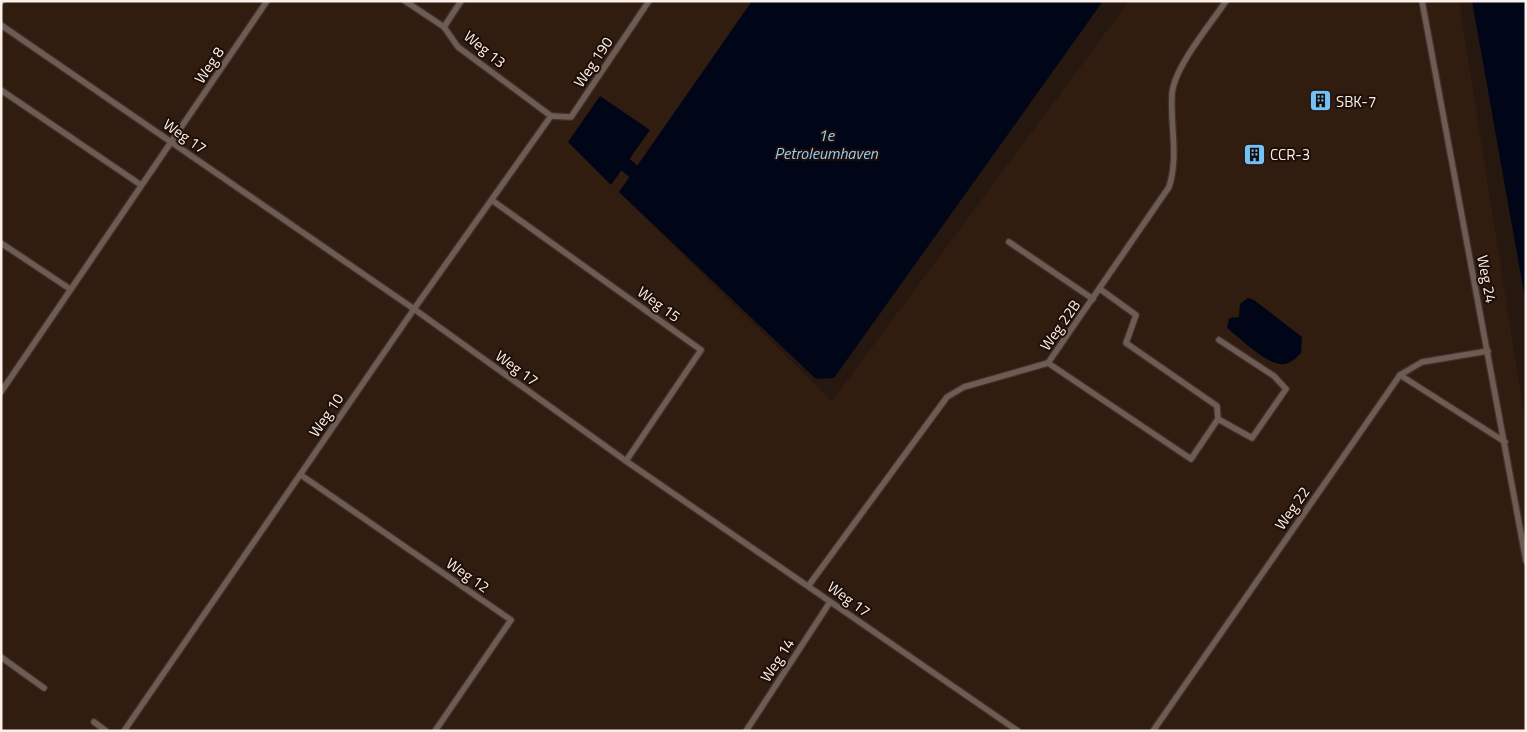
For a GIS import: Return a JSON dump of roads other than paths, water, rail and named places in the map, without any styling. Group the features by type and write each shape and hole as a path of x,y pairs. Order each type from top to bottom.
{"lane":[{"name":"Weg 8","path":"1,392 267,1"},
{"name":"Weg 13","path":"404,1 444,27 458,47 551,116"},
{"path":"444,27 461,1"},
{"name":"Weg 22B","path":"810,585 947,397 964,387 1048,363 1169,187 1175,169 1172,93 1177,74 1226,1"},
{"name":"Weg 24","path":"1422,1 1506,442 1526,561"},
{"name":"Weg 190","path":"551,116 571,117 646,2"},
{"name":"Weg 17","path":"1,25 414,309 626,461 810,585 830,602 1018,731"},
{"path":"1,90 141,185"},
{"name":"Weg 10","path":"124,731 414,309 493,201 551,116"},
{"name":"Weg 15","path":"493,201 701,350 626,461"},
{"path":"1009,242 1093,299"},
{"path":"1,243 70,289"},
{"path":"1048,363 1191,459 1218,419 1217,406 1126,343 1136,315 1100,289"},
{"path":"1218,419 1252,438 1286,389 1274,376 1219,340"},
{"name":"Weg 22","path":"1153,731 1400,375 1422,362 1488,351"},
{"path":"1400,375 1506,442"},
{"name":"Weg 12","path":"301,475 511,620 435,731"},
{"name":"Weg 14","path":"746,731 830,602"},
{"path":"1,658 44,688"},
{"path":"94,722 106,731"}],"water":[{"name":"1e Petroleumhaven","path":"752,1 1103,1 834,378 816,379 619,192"},
{"path":"1472,1 1526,1 1526,304"},
{"path":"600,96 650,130 611,185 568,142"},
{"path":"1248,298 1254,300 1302,337 1301,353 1289,363 1278,364 1263,357 1227,328 1229,318 1239,317 1240,304"}],"waterway":[{"path":"612,153 641,178 648,175"}],"place":[{"name":"SBK-7","path":"1320,101"},
{"name":"CCR-3","path":"1254,154"}]}
